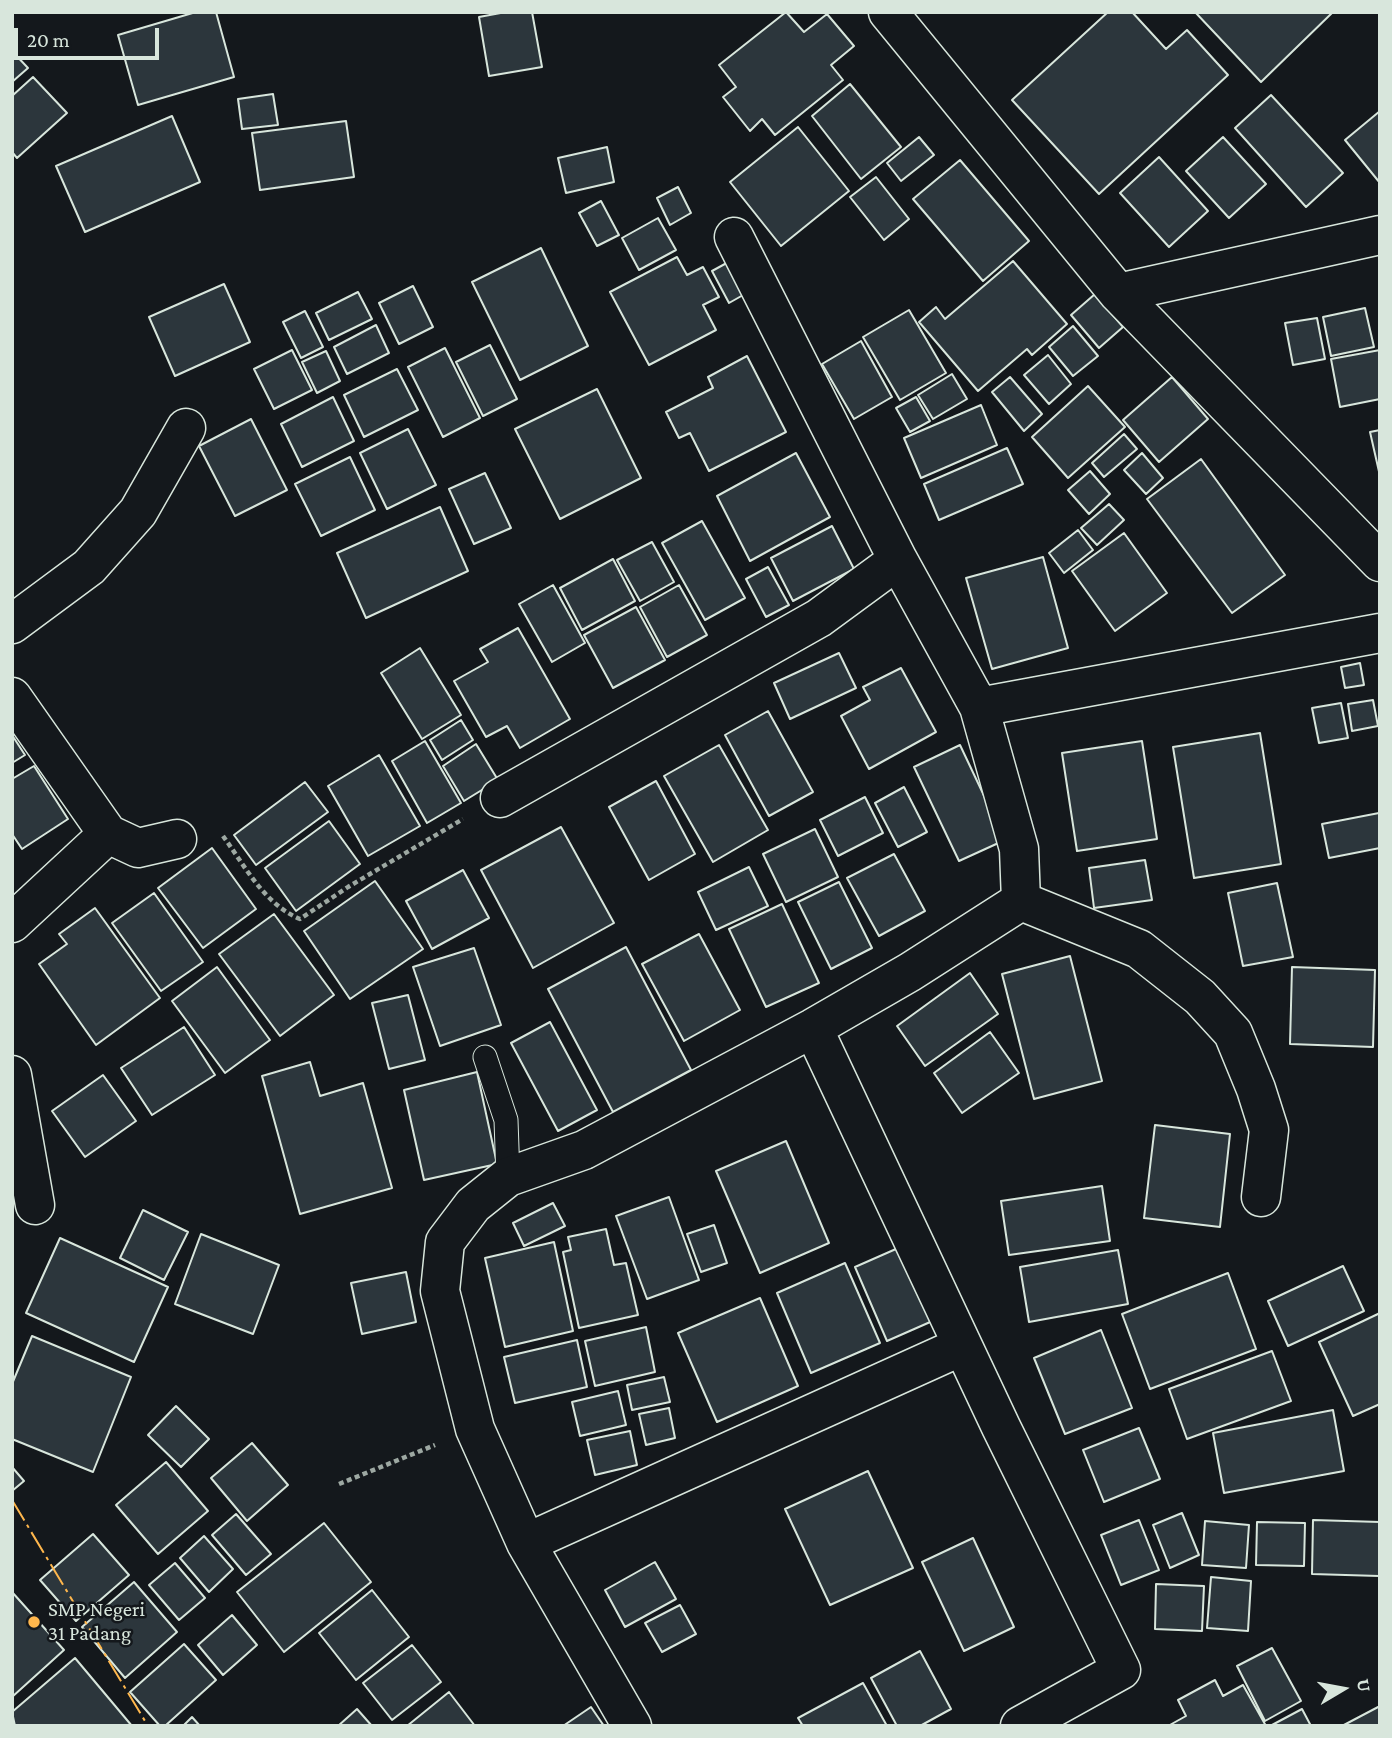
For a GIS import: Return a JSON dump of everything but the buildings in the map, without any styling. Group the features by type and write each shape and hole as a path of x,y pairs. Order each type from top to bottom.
{"street":[{"path":"888,12 1118,292 1380,562"},
{"path":"1118,292 1380,235"},
{"path":"734,237 898,560 979,707 1019,849 1021,901"},
{"path":"12,624 89,566 138,512 186,428"},
{"path":"500,798 819,618 898,560"},
{"path":"979,707 1380,633"},
{"path":"12,696 108,834 138,848 177,839"},
{"path":"12,923 108,834"},
{"path":"632,1726 526,1543 475,1429 440,1291 446,1242 473,1205 508,1177 584,1150 813,1028 910,972 1021,901"},
{"path":"1021,901 1139,949 1200,997 1233,1033 1269,1130 1261,1197"},
{"path":"813,1028 962,1346 1121,1670 1020,1726"},
{"path":"12,1075 35,1205"},
{"path":"526,1543 962,1346"}],"lane":[{"path":"485,1057 506,1120 508,1177"}],"path":[{"path":"177,839 220,831 264,893 282,911 300,919 348,887 500,798"},
{"path":"339,1484 475,1429"}],"power":[{"path":"12,1500 148,1726"}],"place":[{"name":"SMP Negeri 31 Padang","path":"34,1622"}]}
